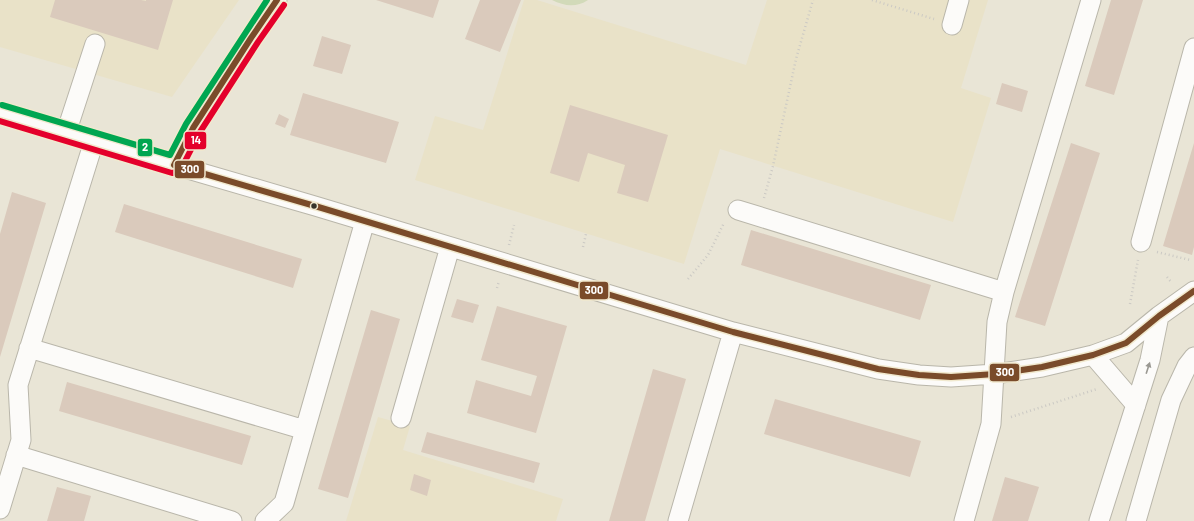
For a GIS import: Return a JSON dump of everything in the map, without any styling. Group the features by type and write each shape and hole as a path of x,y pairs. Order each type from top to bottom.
{"street":[{"path":"174,165 193,128 276,0"},
{"path":"952,25 959,0"},
{"path":"964,521 991,424 997,322 1004,292 1091,0"},
{"path":"66,133 95,44"},
{"path":"1140,245 1194,48"},
{"path":"0,113 733,332 878,369 919,375 951,377 995,374 1042,367 1093,354 1126,343 1194,291"},
{"path":"0,509 21,440 18,385 94,142"},
{"path":"738,210 1004,292"},
{"path":"265,521 284,503 365,221"},
{"path":"401,418 450,247"},
{"path":"1099,521 1150,360 1160,316"},
{"path":"678,521 733,332"},
{"path":"29,348 305,430"},
{"path":"1093,354 1136,405"},
{"path":"1136,521 1171,400 1187,366 1194,357"},
{"path":"16,455 232,521"}],"path":[{"path":"758,216 773,166 796,59 813,0"},
{"path":"872,0 952,25"},
{"path":"688,279 708,255 725,222 738,210"},
{"path":"583,247 586,234"},
{"path":"1130,304 1140,245 1190,260"},
{"path":"991,424 1116,382"}],"shaded area":[{"path":"0,0 239,0 172,97 0,47"},
{"path":"524,0 537,0 746,65 767,0 988,0 961,88 991,98 953,222 720,149 684,264 415,180 435,116 483,130"},
{"path":"378,417 410,426 403,450 563,499 556,521 346,521"}],"green space":[{"path":"552,0 588,0 584,3 570,5 561,4"}],"building":[{"path":"55,0 173,0 158,50 50,17"},
{"path":"376,0 439,0 433,18"},
{"path":"480,0 521,0 500,52 465,39"},
{"path":"1111,0 1143,0 1114,95 1085,86"},
{"path":"322,36 351,45 342,74 313,66"},
{"path":"1002,83 1028,91 1022,112 996,104"},
{"path":"303,93 399,122 386,163 290,135"},
{"path":"570,105 668,135 648,202 617,193 625,165 588,153 579,182 550,173"},
{"path":"279,114 289,119 285,128 275,124"},
{"path":"1071,143 1100,153 1045,326 1015,317"},
{"path":"1194,143 1194,247 1192,255 1163,246"},
{"path":"12,192 46,203 0,357 0,234"},
{"path":"124,204 302,259 293,288 115,232"},
{"path":"751,230 931,285 920,320 741,265"},
{"path":"457,299 479,305 473,323 451,317"},
{"path":"497,306 567,326 536,433 467,413 476,380 531,396 537,376 481,360"},
{"path":"371,310 400,319 348,498 318,489"},
{"path":"653,369 686,379 645,521 609,521"},
{"path":"67,382 251,436 242,465 59,411"},
{"path":"775,399 921,441 910,477 764,434"},
{"path":"427,432 540,463 534,483 421,452"},
{"path":"414,474 431,480 427,496 410,490"},
{"path":"1005,477 1039,487 1028,521 992,521"},
{"path":"57,487 91,496 84,521 47,521"}],"transit line":[{"name":"2","path":"2,105 170,155 186,124 267,0"},
{"name":"300","path":"277,0 193,128 174,165 733,332 878,369 919,375 951,377 995,374 1042,367 1093,355 1126,343 1159,316 1194,291"},
{"name":"14","path":"0,121 172,173 177,172 181,169 200,132 258,42 284,5"}]}
